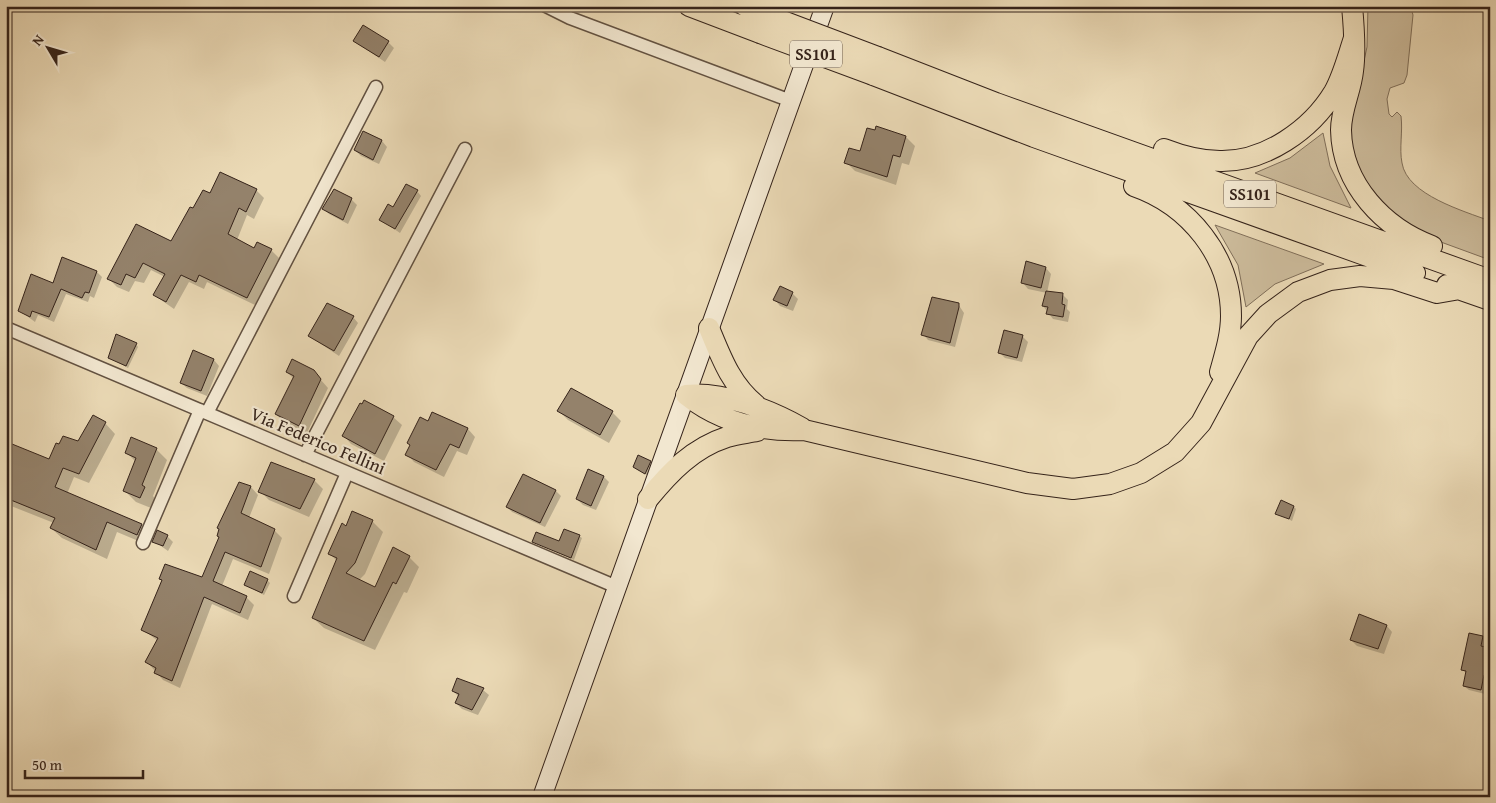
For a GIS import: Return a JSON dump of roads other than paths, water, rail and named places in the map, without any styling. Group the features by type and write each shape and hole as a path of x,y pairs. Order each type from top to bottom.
{"highway":[{"name":"SS101","path":"689,6 763,24 875,66 1011,108 1490,280"},
{"name":"SS101","path":"745,6 763,24"},
{"path":"1352,6 1354,38 1353,72 1346,98 1341,130 1345,156 1356,184 1380,215 1410,238 1490,268"},
{"path":"1011,108 1076,118 1181,155 1206,160 1235,160 1280,144 1304,128 1315,116 1340,80 1354,38"},
{"name":"SS101","path":"875,66 1034,137 1490,300"},
{"path":"1034,137 1084,169 1147,190 1163,199 1183,213 1212,248 1225,276 1231,316 1228,344 1214,400"},
{"path":"648,498 668,474 704,447 765,420 786,419 804,430 1027,483 1072,489 1110,484 1142,473 1175,452 1201,423 1248,336 1268,314 1298,292 1330,280 1360,276 1394,278 1437,293 1460,289"},
{"path":"709,328 731,377 744,396 765,420"},
{"path":"686,395 701,393 722,396 765,420"}],"main road":[{"path":"542,797 825,6"}],"street":[{"path":"546,6 570,18 791,102"},
{"path":"142,543 204,412 376,87"},
{"path":"305,455 465,149"},
{"name":"Via Federico Fellini","path":"6,328 617,587"},
{"path":"294,596 347,472"}]}
